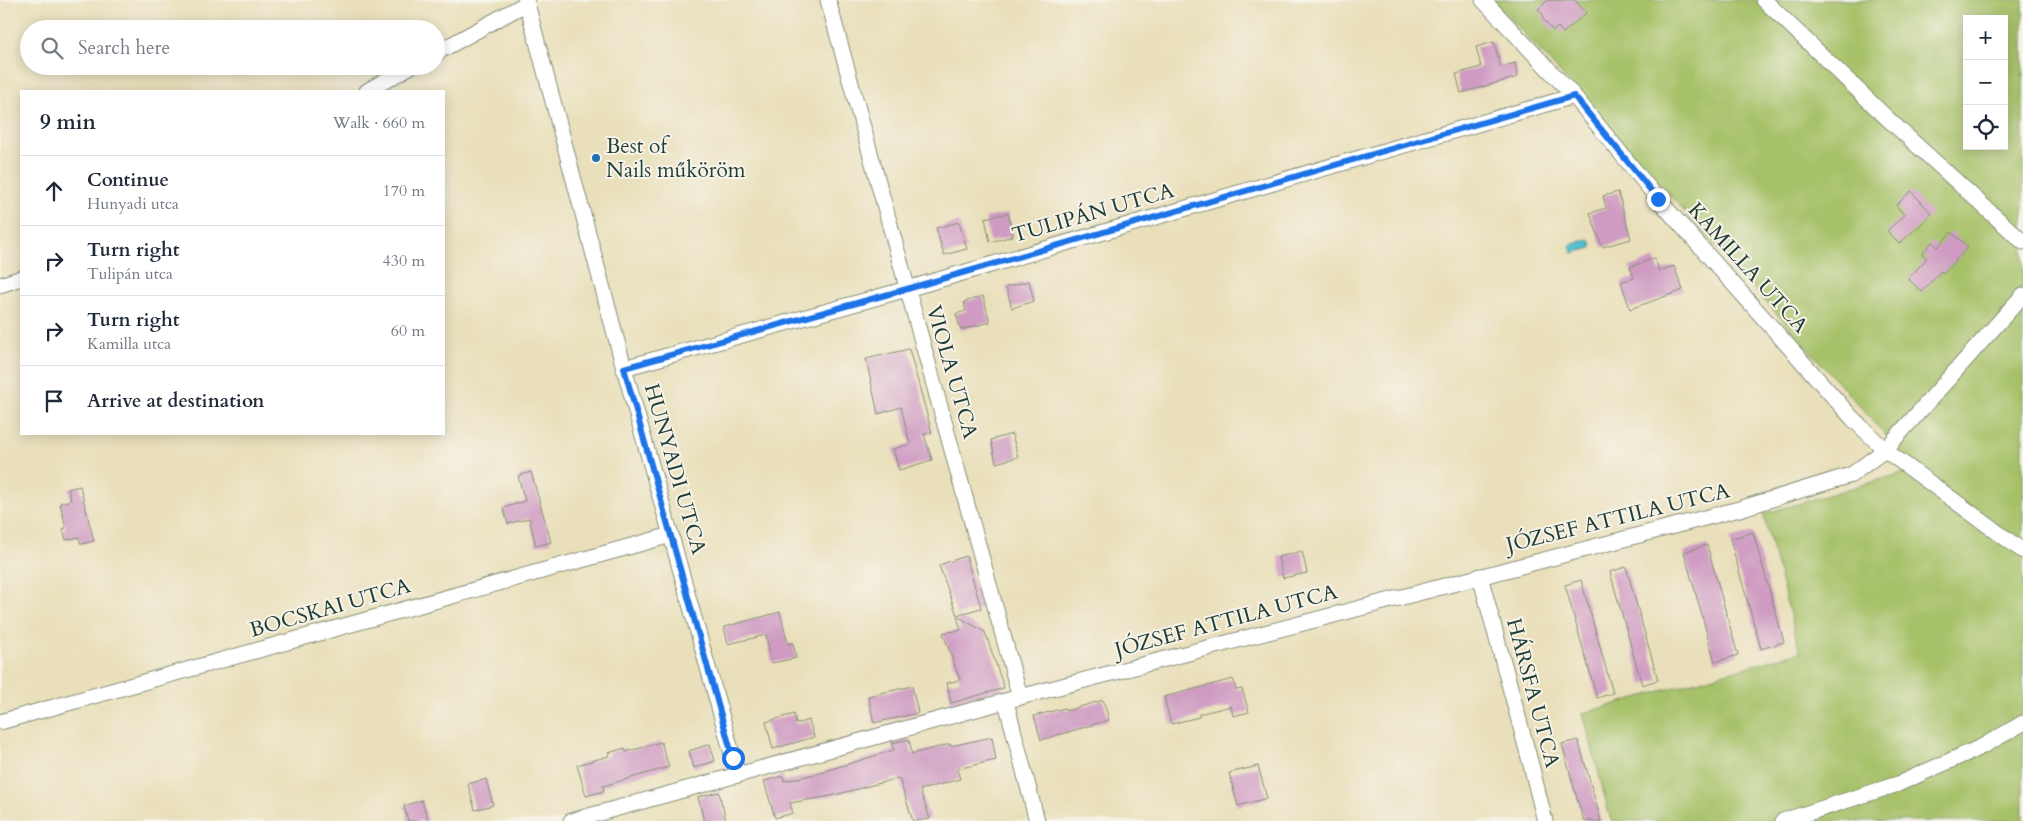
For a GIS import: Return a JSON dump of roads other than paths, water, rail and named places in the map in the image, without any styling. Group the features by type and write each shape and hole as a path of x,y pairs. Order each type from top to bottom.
{"street":[{"name":"VIOLA UTCA","path":"828,0 907,289 1013,700 1038,821"},
{"name":"KAMILLA UTCA","path":"1483,0 1574,96 1671,214 1852,419 1885,450 2023,551"},
{"path":"1764,0 1888,119 2023,242"},
{"path":"445,48 526,2"},
{"name":"HUNYADI UTCA","path":"526,2 624,368 738,776"},
{"path":"369,90 395,75"},
{"name":"TULIPÁN UTCA","path":"624,368 907,289 1574,96"},
{"path":"0,285 20,278"},
{"name":"JÓZSEF ATTILA UTCA","path":"571,821 618,815 738,776 1013,700 1739,509 1851,475 1885,450 2023,295"},
{"name":"BOCSKAI UTCA","path":"0,722 671,535"},
{"name":"HÁRSFA UTCA","path":"1480,576 1531,765 1544,821"},
{"path":"1783,821 1898,784 1983,746 2023,723"}],"water":[{"path":"1589,239 1592,248 1572,253 1570,245"}],"place":[{"name":"Best of Nails műköröm","path":"596,158"}]}
